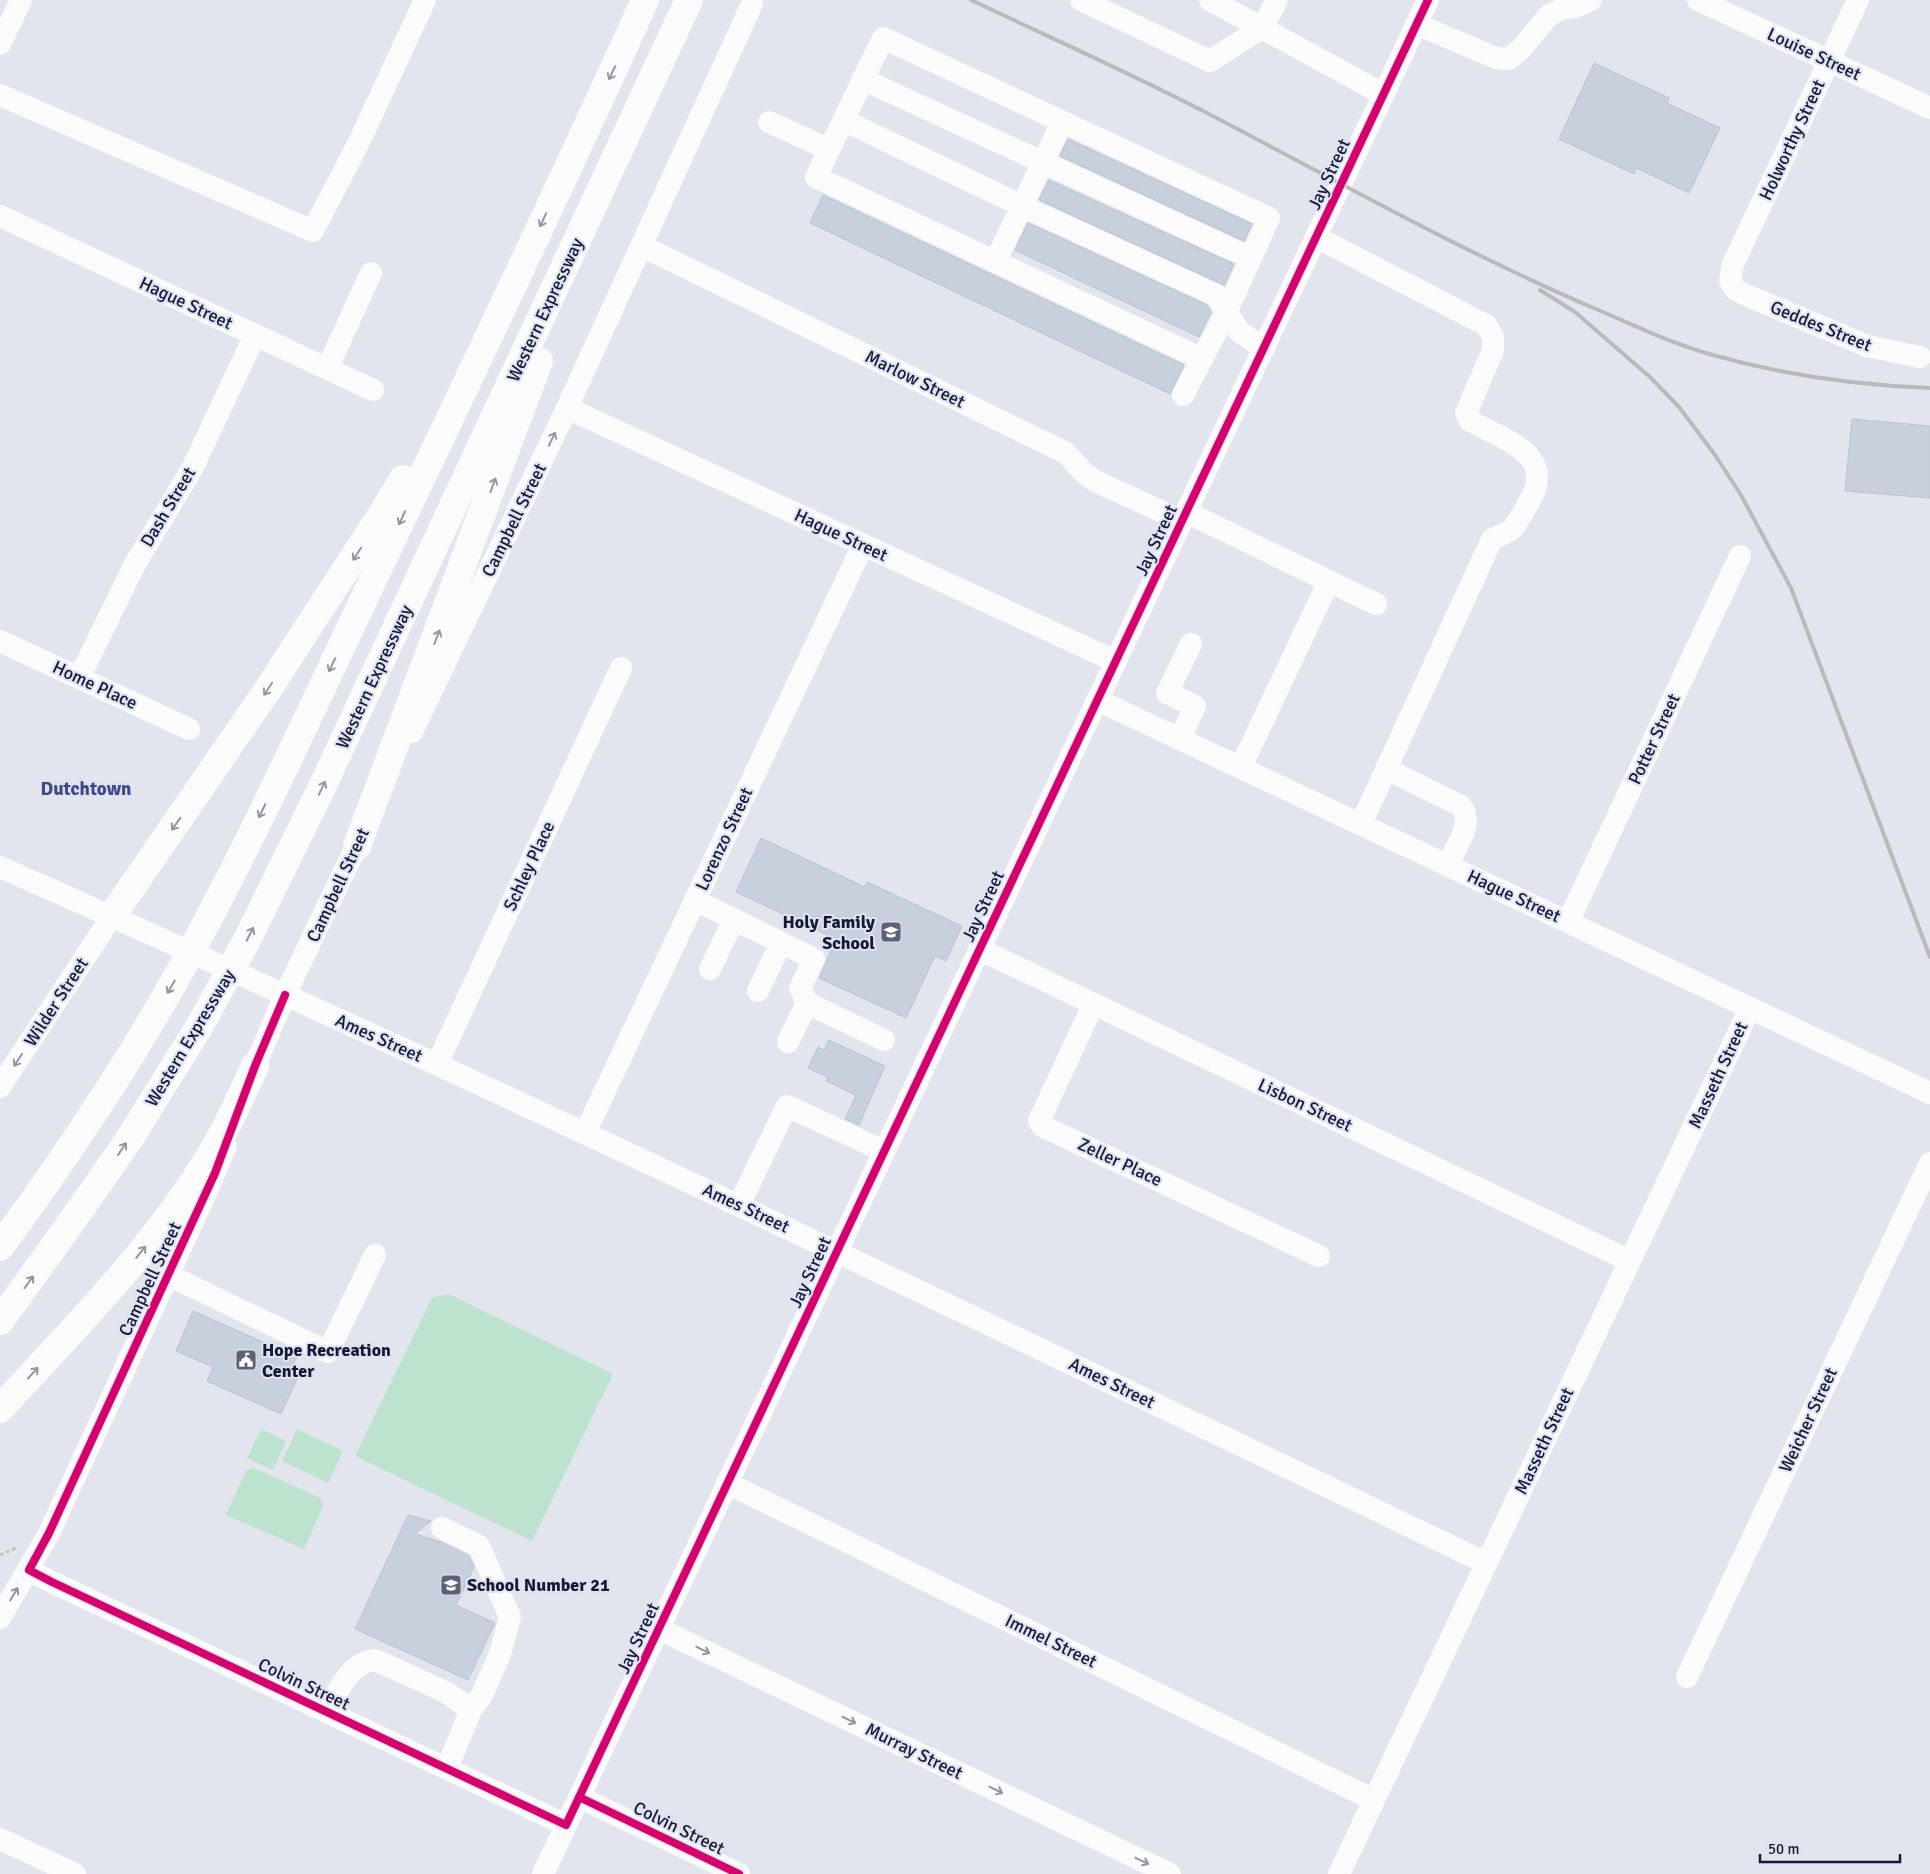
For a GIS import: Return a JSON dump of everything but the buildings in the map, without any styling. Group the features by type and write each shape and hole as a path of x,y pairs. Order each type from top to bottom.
{"highway":[{"path":"0,1247 65,1155 119,1072 167,994 204,926 284,766 513,284 645,0"},
{"name":"Western Expressway","path":"0,1321 128,1140 199,1027 248,938 323,785 684,10"},
{"path":"356,846 436,640 573,269 623,143"},
{"path":"112,916 264,696 382,514 463,375 513,284"},
{"path":"0,1409 118,1279 172,1212 212,1153 230,1121 255,1066"}],"street":[{"path":"0,95 314,231 360,140 425,0"},
{"path":"1081,0 1210,61 1262,28 1277,0"},
{"path":"1210,0 1383,94"},
{"name":"Jay Street","path":"543,1874 1428,0"},
{"path":"1416,24 1496,58 1510,58 1521,49 1549,15 1591,0"},
{"name":"Louise Street","path":"1698,0 1930,108"},
{"name":"Holworthy Street","path":"1730,281 1734,264 1858,0"},
{"name":"Campbell Street","path":"0,1618 49,1533 215,1173 255,1066 278,992 356,846 567,408 752,4"},
{"path":"0,44 12,8"},
{"path":"1184,395 1226,313 1269,218 883,38 816,177 1202,359"},
{"path":"862,79 1250,258"},
{"path":"843,120 1022,206 1216,295 1239,331 1264,348"},
{"path":"769,122 828,149"},
{"path":"995,262 1062,122"},
{"name":"Hague Street","path":"0,216 372,390"},
{"path":"1316,237 1486,325 1493,337 1493,350 1466,412 1469,420 1514,444 1528,454 1534,463 1538,476 1530,500 1512,529 1492,539 1360,824"},
{"name":"Marlow Street","path":"642,246 1066,453 1084,473 1095,481 1184,517 1329,581 1376,604"},
{"path":"327,368 371,273"},
{"name":"Geddes Street","path":"1730,281 1735,289 1746,295 1858,343 1884,351 1920,358"},
{"name":"Dash Street","path":"80,678 135,564 192,469 255,335"},
{"name":"Hague Street","path":"567,408 1115,661"},
{"name":"Lorenzo Street","path":"585,1133 863,545"},
{"name":"Potter Street","path":"1568,922 1740,556"},
{"path":"1241,767 1329,581"},
{"name":"Home Place","path":"0,641 189,729"},
{"path":"1180,738 1195,706 1167,693 1191,644"},
{"name":"Schley Place","path":"437,1064 621,668"},
{"name":"Hague Street","path":"1098,700 1930,1093"},
{"path":"1386,769 1461,806 1464,810 1466,817 1465,828 1447,865"},
{"name":"Ames Street","path":"0,867 437,1064 739,1205 1486,1563"},
{"path":"695,900 814,959 800,988 807,1003 884,1040"},
{"name":"Wilder Street","path":"0,1086 112,916"},
{"path":"710,970 734,919"},
{"path":"758,991 781,943"},
{"name":"Lisbon Street","path":"979,949 1630,1260"},
{"path":"788,1042 807,1003"},
{"name":"Zeller Place","path":"1093,1005 1039,1121 1042,1126 1319,1256"},
{"name":"Masseth Street","path":"1339,1874 1750,1008"},
{"path":"739,1205 787,1106 884,1151"},
{"name":"Weicher Street","path":"1687,1677 1930,1163"},
{"path":"168,1275 328,1352 376,1255"},
{"name":"Immel Street","path":"728,1483 1374,1800"},
{"path":"442,1528 480,1546 510,1617 500,1654 446,1768"},
{"name":"Colvin Street","path":"29,1570 566,1825"},
{"name":"Murray Street","path":"659,1629 1170,1874"},
{"path":"326,1712 347,1677 356,1667 366,1661 375,1660 446,1692 472,1710"},
{"name":"Colvin Street","path":"579,1796 738,1874"},
{"path":"0,1838 75,1874"}],"green space":[{"path":"449,1294 613,1374 532,1541 355,1456 432,1298"},
{"path":"261,1429 286,1441 273,1470 247,1458"},
{"path":"297,1429 343,1451 328,1483 282,1461"},
{"path":"254,1468 320,1498 323,1506 304,1549 226,1515 246,1471"}],"railway":[{"path":"971,0 1178,98 1497,264 1668,340 1698,351 1739,362 1820,378 1930,388"},
{"path":"1540,290 1575,312 1650,377 1679,407 1715,455 1741,495 1791,588 1930,957"}],"cycle path":[{"path":"285,995 255,1066 215,1173 49,1533 29,1570 566,1825 1428,0"},
{"path":"579,1797 739,1874"}],"place":[{"name":"Holy Family School","path":"891,932"},
{"name":"Hope Recreation Center","path":"246,1360"},
{"name":"School Number 21","path":"451,1585"}],"district":[{"name":"Dutchtown","path":"86,788"}]}
